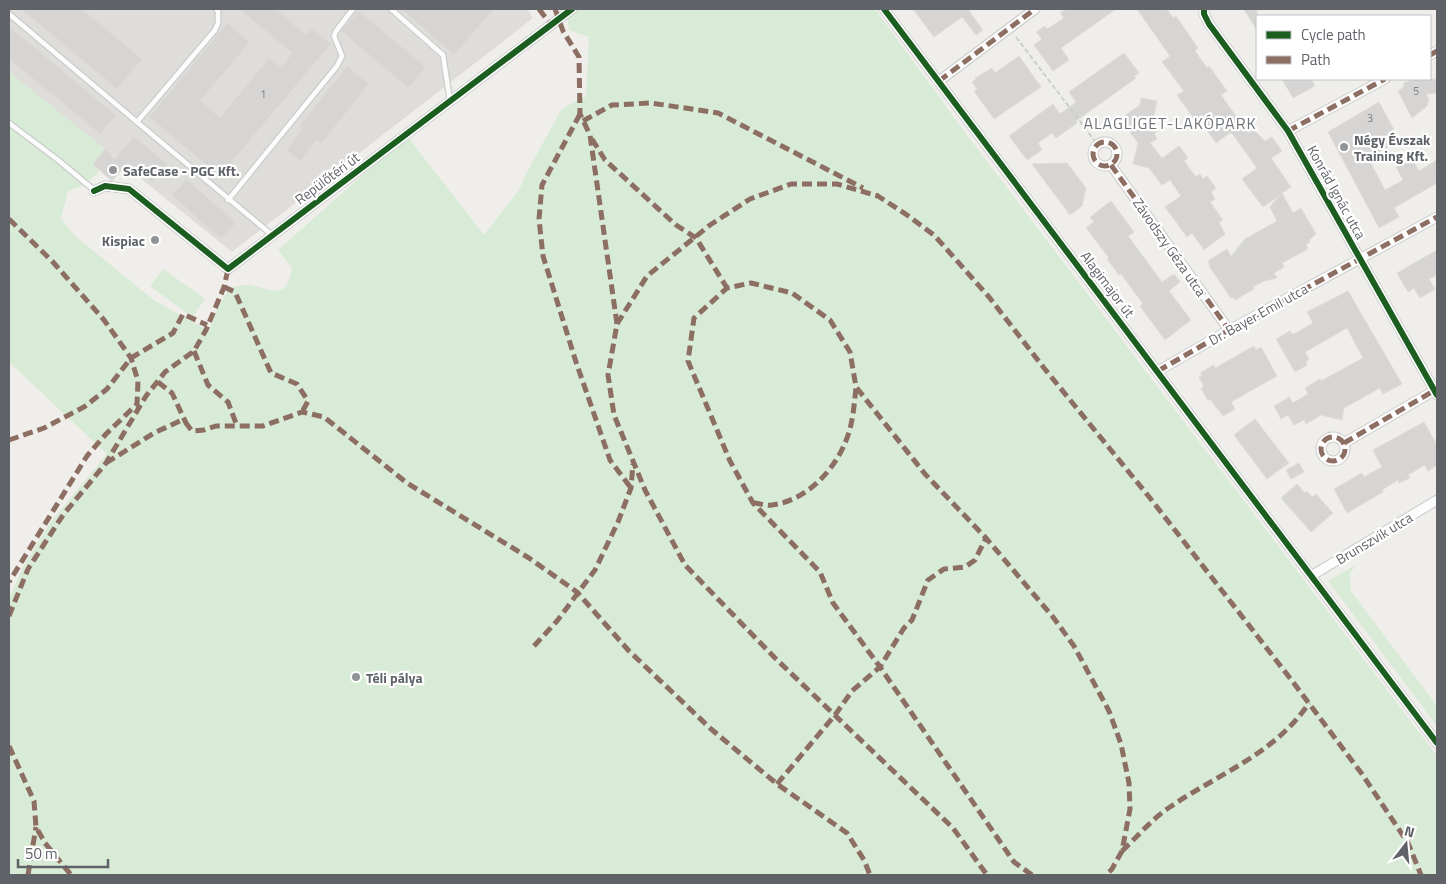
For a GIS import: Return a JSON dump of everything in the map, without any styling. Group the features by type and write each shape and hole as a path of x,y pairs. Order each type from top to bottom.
{"street":[{"name":"Repülőtéri út","path":"94,191 104,186 129,189 228,269 572,9"},
{"name":"Alagimajor út","path":"884,9 1437,743"},
{"path":"938,81 1035,9"},
{"name":"Konrád Ignác utca","path":"1204,9 1204,14 1209,24 1288,131 1436,392"},
{"path":"1288,131 1383,80"},
{"path":"1098,145 1103,142 1115,148 1117,154 1111,164"},
{"name":"Závodszy Géza utca","path":"1098,145 1093,153 1095,162 1106,166 1111,164 1229,330"},
{"name":"Dr. Bayer Emil utca","path":"1158,371 1229,330 1437,217"},
{"path":"1344,443 1436,392"},
{"name":"Brunszvik utca","path":"1311,576 1437,500"}],"lane":[{"path":"137,122 215,30 218,23 218,10 216,9"},
{"path":"228,200 337,66 342,56 334,36 353,9"},
{"path":"390,9 443,54 450,101"},
{"path":"9,14 272,236"},
{"path":"9,123 58,160 94,191"}],"path":[{"path":"1010,28 1098,145"}],"shaded area":[{"path":"9,9 527,9 533,18 232,252 9,72"}],"green space":[{"path":"578,9 875,9 961,127 1437,756 1437,875 9,875 9,599 23,567 50,523 107,454 9,362 9,72 105,149 93,164 100,171 80,187 68,191 61,219 75,236 155,301 209,331 216,311 229,288 247,285 277,291 286,286 290,279 292,268 278,250 407,136 484,235 519,190 561,110 586,97 589,37 569,30 567,16"},
{"path":"163,269 205,299 192,317 150,286"},
{"path":"1356,565 1350,573 1351,591 1437,706 1437,726 1328,581"}],"building":[{"path":"21,9 82,9 142,59 117,89"},
{"path":"239,9 276,9 306,35 312,28 331,44 220,176 149,117 227,23 250,42 200,101 220,117 269,58 281,68 292,53"},
{"path":"401,9 494,9 454,55"},
{"path":"913,9 973,9 969,11 983,30 976,35 962,17 934,37"},
{"path":"1066,9 1116,9 1061,48 1069,60 1053,71 1034,45 1042,39 1036,32 1045,26 1047,29 1064,18 1060,13"},
{"path":"1137,9 1167,9 1173,18 1176,16 1198,48 1195,51 1207,68 1209,66 1227,91 1221,95 1248,133 1254,130 1265,141 1272,137 1282,151 1271,158 1291,187 1282,193 1293,213 1301,208 1316,234 1306,245 1308,249 1282,263 1284,267 1274,273 1277,278 1264,281 1235,300 1233,297 1231,298 1209,266 1208,261 1227,249 1231,256 1245,239 1277,221 1270,207 1279,196 1263,207 1242,179 1257,168 1231,132 1216,143 1198,118 1195,120 1177,95 1184,91 1162,62 1170,56"},
{"path":"1244,9 1257,9 1256,29"},
{"path":"359,11 426,67 408,88 341,31"},
{"path":"9,26 116,115 100,134 9,59"},
{"path":"1124,53 1139,73 1134,76 1136,78 1076,121 1077,123 1056,138 1052,133 1038,143 1042,150 1027,160 1009,136 1053,104 1060,114 1076,102 1069,92"},
{"path":"1019,56 1041,87 994,119 974,91 977,89 972,82 975,78 992,68 995,73"},
{"path":"347,66 369,84 321,144 317,140 300,161 286,150 303,129 299,126"},
{"path":"1437,79 1437,93 1426,94 1429,99 1427,106 1412,118 1398,91 1403,88 1404,83 1411,80"},
{"path":"1283,80 1312,80 1315,86 1293,98"},
{"path":"1141,98 1157,101 1152,124 1158,131 1154,134 1157,139 1150,143 1162,158 1179,146 1188,158 1184,161 1196,177 1200,174 1203,179 1207,176 1216,188 1211,192 1215,199 1210,202 1223,220 1219,222 1225,234 1204,250 1192,233 1187,237 1165,207 1181,196 1170,180 1162,185 1149,168 1133,164 1138,143 1123,117 1140,105"},
{"path":"1379,102 1400,141 1368,158 1385,190 1403,180 1396,167 1412,159 1419,171 1437,160 1437,183 1394,208 1399,217 1379,228 1328,132"},
{"path":"134,136 167,164 152,182 128,162 112,181 93,164 105,149 115,159"},
{"path":"1067,163 1086,188 1082,206 1070,215 1032,164"},
{"path":"187,179 236,223 221,239 172,195"},
{"path":"1111,201 1134,232 1128,236 1162,282 1174,274 1180,282 1169,291 1191,320 1165,340 1140,306 1143,304 1121,274 1119,275 1107,259 1109,258 1086,228 1094,222 1090,217"},
{"path":"1437,250 1437,275 1429,279 1435,289 1420,298 1414,288 1408,292 1397,273"},
{"path":"1348,291 1402,384 1383,394 1380,388 1344,408 1342,420 1321,415 1306,424 1304,420 1294,425 1288,415 1281,419 1274,406 1289,397 1293,403 1308,394 1305,388 1363,358 1347,328 1305,352 1309,359 1306,362 1307,365 1295,372 1276,339 1290,331 1294,334 1313,323 1307,312"},
{"path":"1254,346 1256,350 1261,347 1277,376 1231,402 1235,409 1223,416 1210,399 1208,401 1201,388 1204,387 1199,377 1202,375 1200,373 1214,365 1215,368"},
{"path":"1255,419 1289,463 1267,479 1234,435"},
{"path":"1424,422 1437,445 1437,465 1428,471 1425,465 1408,475 1410,478 1399,483 1398,480 1382,490 1383,492 1347,513 1334,489 1362,473 1364,477 1382,467 1373,450"},
{"path":"1299,463 1304,472 1291,479 1286,470"},
{"path":"1297,484 1305,493 1307,491 1312,497 1316,494 1333,513 1311,532 1281,498"}],"marked path":[{"path":"539,9 551,25 555,26"},
{"path":"555,9 563,31 579,57 580,114 590,135 617,324 608,375 614,415 645,490 685,565 776,659 953,828 987,875"},
{"path":"939,81 1035,9"},
{"path":"1431,54 1437,51"},
{"path":"1288,131 1383,80"},
{"path":"583,121 612,105 651,103 718,113 863,188"},
{"path":"580,114 542,185 539,219 543,256 576,362 610,460 631,488"},
{"path":"592,139 605,160 676,225 696,238 727,288"},
{"path":"1105,142 1110,143 1116,149 1117,154 1116,159 1110,165 1105,166 1100,165 1094,159 1093,154 1094,149 1100,143 1105,142"},
{"path":"1111,165 1229,330"},
{"path":"617,324 647,276 710,225 750,199 791,184 837,184 878,196 907,215 934,235 989,297 1150,498 1362,774 1408,843 1421,875"},
{"path":"1158,371 1229,330 1437,217"},
{"path":"9,219 52,261 104,320 131,358 138,381 137,404 106,434 87,456 9,582"},
{"path":"9,616 28,569 63,515 106,463 146,396 165,372 194,351 206,330 224,287 228,269"},
{"path":"1032,875 1014,862 880,667 833,603 820,572 753,503 730,461 688,361 694,318 727,288 751,283 792,293 830,320 850,352 856,387 925,474 986,538 1053,617 1074,646 1109,711 1121,744 1129,783 1130,809 1122,851 1112,869 1106,875"},
{"path":"224,287 235,292 271,373 297,384 308,401 302,412"},
{"path":"9,440 44,428 84,407 107,389 131,358 173,333 183,314 207,325"},
{"path":"194,351 208,385 228,402 237,426"},
{"path":"158,382 172,393 186,423"},
{"path":"753,503 770,505 796,498 825,474 840,454 848,436 853,415 856,387"},
{"path":"1344,443 1437,389"},
{"path":"106,463 154,433 180,421 186,423 192,431 216,426 263,426 302,412 324,417 407,483 529,558 577,592 629,651 711,729 777,784 847,833 864,860 870,875"},
{"path":"1333,437 1338,438 1344,444 1345,449 1344,454 1338,460 1333,461 1328,460 1322,454 1321,449 1322,444 1328,438 1333,437"},
{"path":"534,646 557,621 595,570 618,522 631,488 633,464"},
{"path":"777,784 835,715 852,691 880,667 904,628 912,620 928,580 944,569 965,567 975,560 986,538"},
{"path":"1122,851 1164,811 1263,750 1295,721 1309,703"},
{"path":"9,746 34,801 36,827 45,843 71,875"},
{"path":"28,875 36,827"}],"cycle path":[{"path":"94,191 105,186 129,189 228,269 572,9"},
{"path":"884,9 1437,743"},
{"path":"1204,9 1204,14 1209,24 1288,131 1437,395"}],"place":[{"name":"Négy Évszak Training Kft.","path":"1344,147"},
{"name":"SafeCase - PGC Kft.","path":"113,170"},
{"name":"Kispiac","path":"155,240"},
{"name":"Téli pálya","path":"356,677"}],"district":[{"name":"ALAGLIGET-LAKÓPARK","path":"1170,123"}]}
